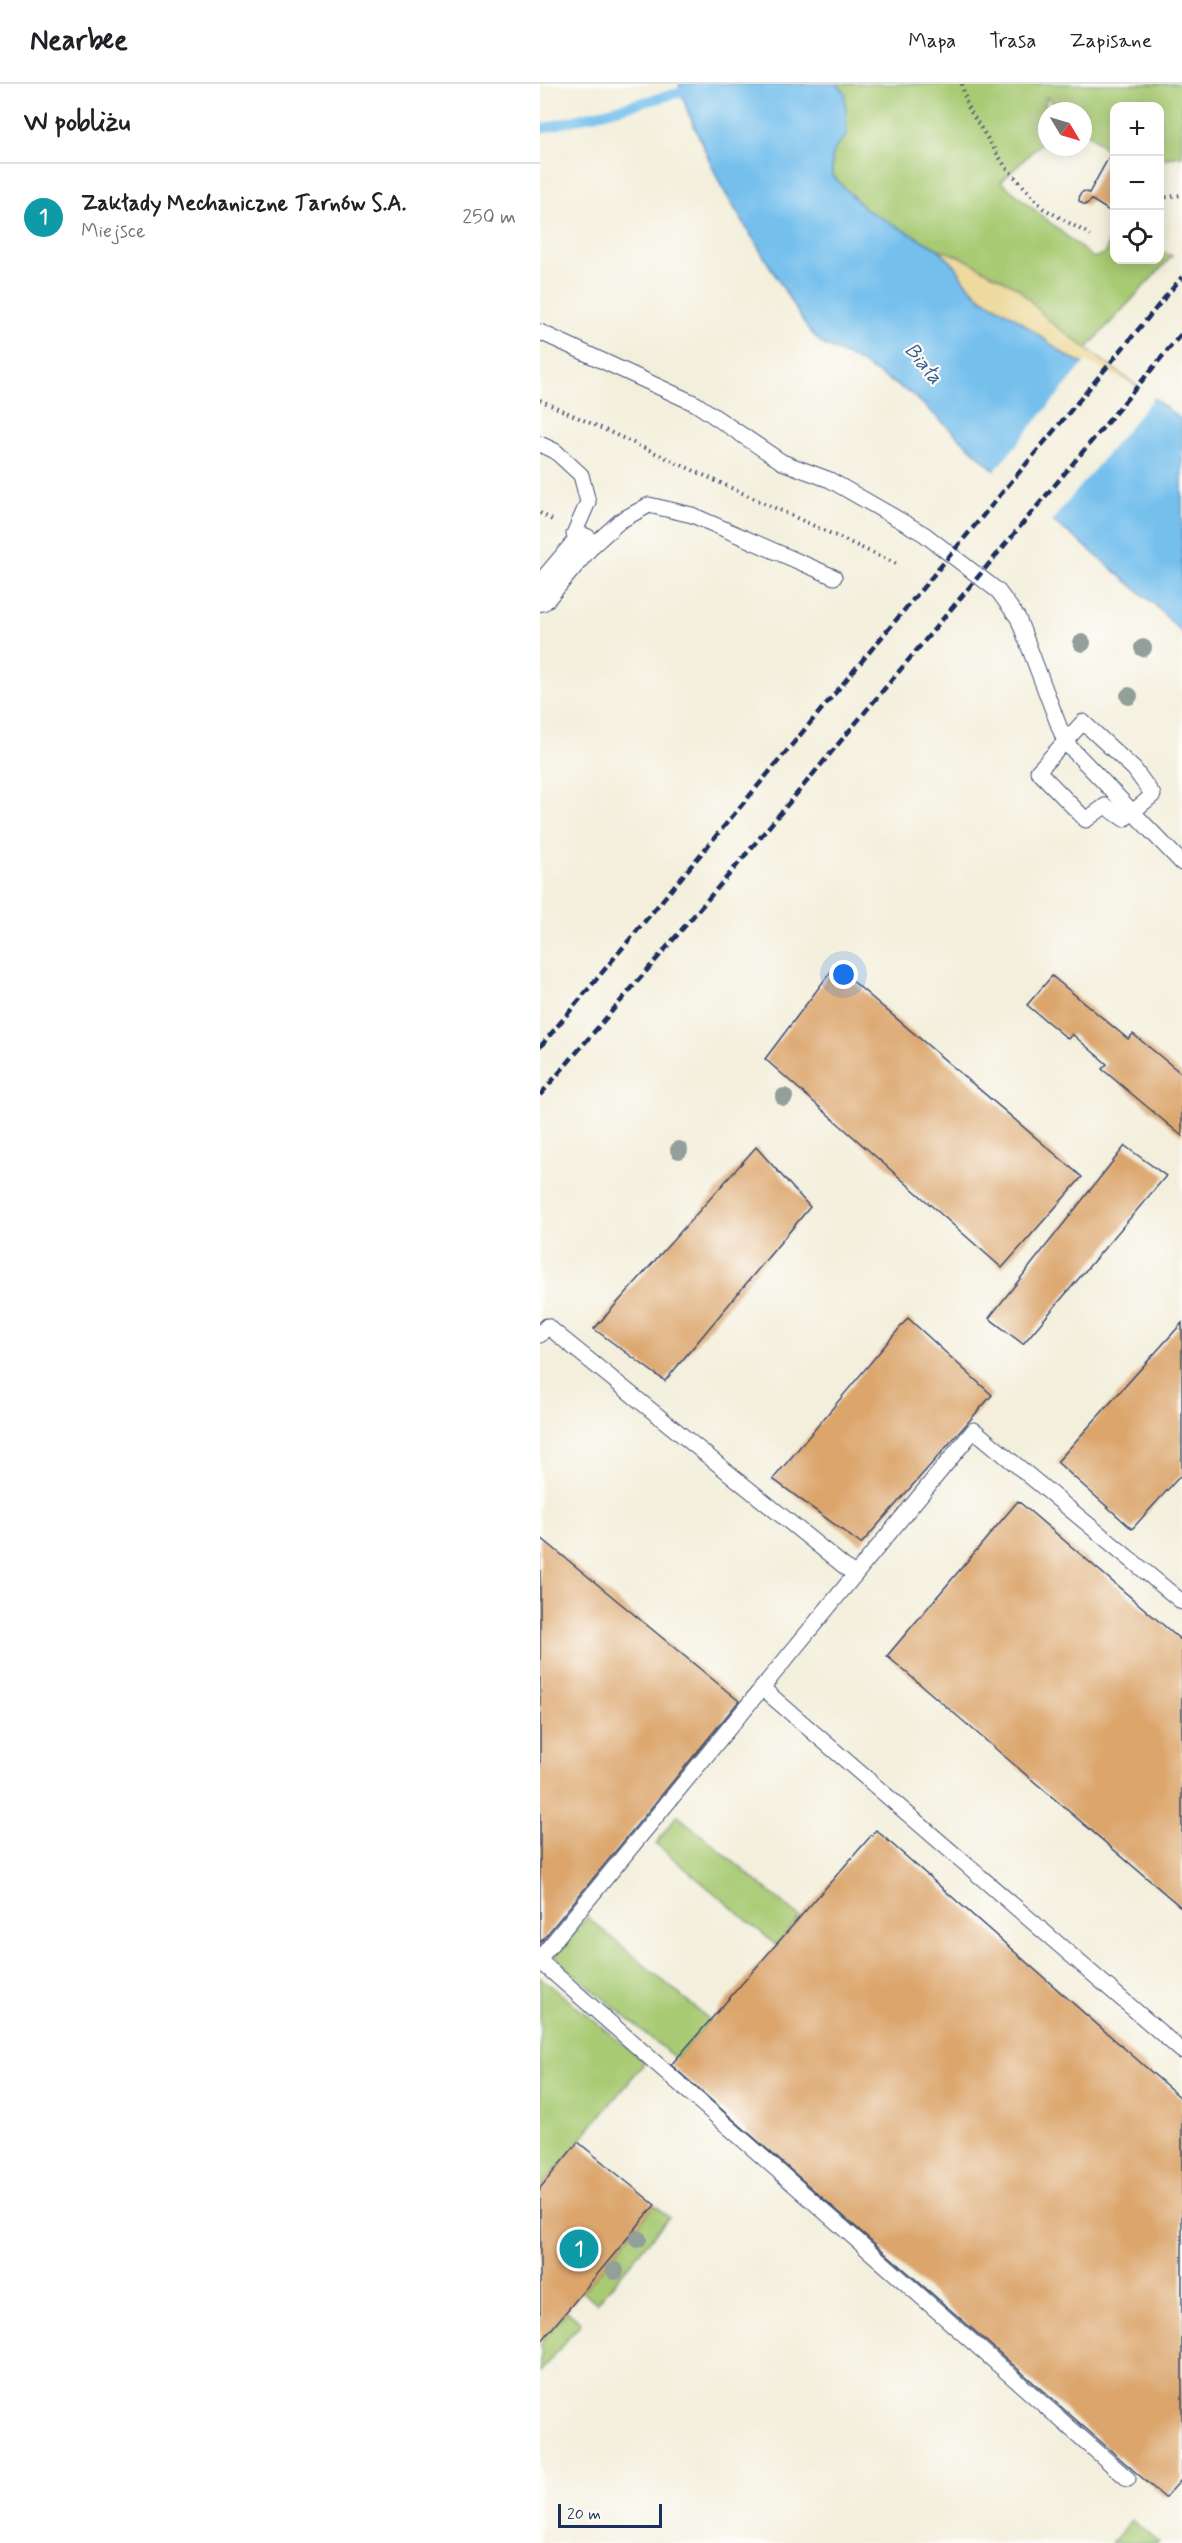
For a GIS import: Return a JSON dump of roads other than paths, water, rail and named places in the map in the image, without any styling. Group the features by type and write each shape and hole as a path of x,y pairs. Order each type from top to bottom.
{"street":[{"path":"540,596 583,544"}],"lane":[{"path":"540,332 696,404 782,462 830,480 924,534 998,591 1018,618 1065,742 1182,863"},
{"path":"540,444 555,451 581,475 588,502 574,534 589,549 620,521 649,505 692,515 834,577"},
{"path":"1083,722 1134,769 1154,795 1132,812 1124,819 1105,806 1086,819 1038,771 1083,722"},
{"path":"540,1335 547,1326 855,1575"},
{"path":"1128,2479 540,1960 974,1430 1182,1602"},
{"path":"762,1688 1182,2051"}],"water":[{"name":"Biała","path":"679,84 837,84 845,92 847,135 838,144 834,153 832,175 865,209 938,249 982,299 1013,316 1067,356 1152,397 1182,420 1182,633 1156,606 1032,505 913,395 856,360 822,344 808,329 721,186 687,110"}],"waterway":[{"path":"540,129 713,84"}],"railway":[{"path":"540,1047 1182,277"},
{"path":"540,1095 732,871 1182,333"}],"place":[{"name":"Zakłady Mechaniczne Tarnów S.A.","path":"579,2249"}]}
